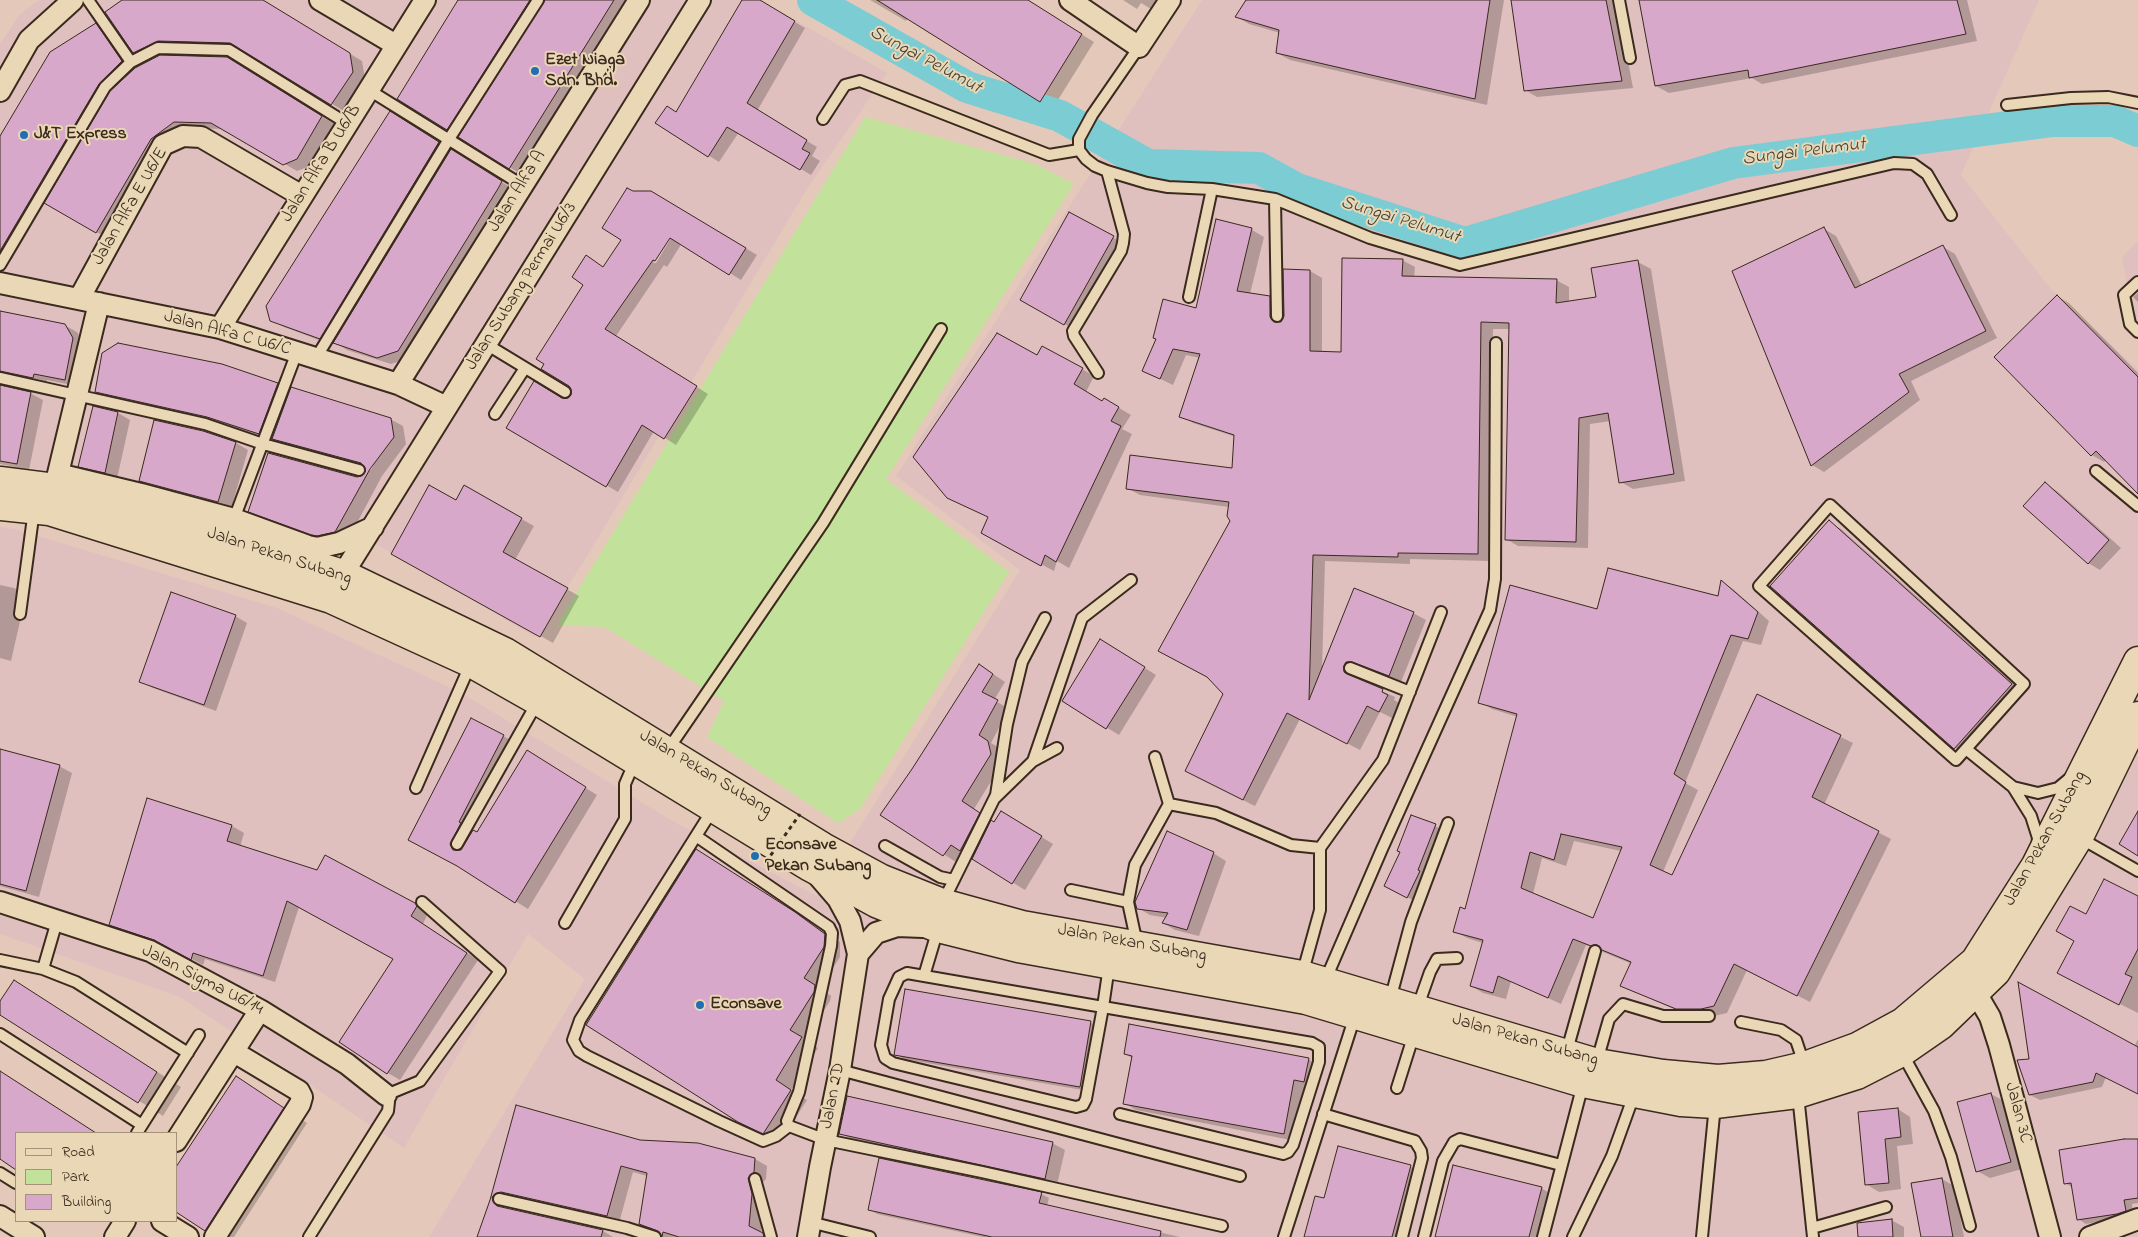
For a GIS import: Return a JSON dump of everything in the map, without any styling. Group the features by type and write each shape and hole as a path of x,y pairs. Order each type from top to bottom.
{"main road":[{"name":"Jalan Pekan Subang","path":"0,481 57,481 344,574 506,652 824,847 882,879 945,904 1022,925 1313,978 1390,1000 1416,1021 1590,1073 1634,1094 1682,1102 1716,1104 1797,1094 1857,1075 1902,1052 1941,1024 1996,972 2079,838 2138,716"},
{"name":"Jalan Pekan Subang","path":"0,506 49,511 331,599 471,663 538,701 810,866 876,903 945,904 1018,948 1306,1000 1355,1015 1416,1021 1566,1054 1590,1073 1663,1074 1718,1079 1766,1074 1805,1066 1857,1047 1903,1022 1975,961 2036,866 2138,661"}],"street":[{"path":"0,91 29,40 73,0"},
{"path":"320,0 396,45"},
{"name":"Jalan Alfa B U6/B","path":"220,328 425,0"},
{"name":"Jalan Alfa A","path":"398,384 639,0"},
{"name":"Jalan Subang Permai U6/3","path":"344,574 700,0"},
{"path":"1070,0 1139,47 1170,0"},
{"name":"Jalan Alfa E U6/E","path":"79,299 163,145 183,136 201,137 302,196"},
{"name":"Jalan Alfa C U6/C","path":"0,283 220,328 398,384 447,407"},
{"path":"99,303 57,481 141,494 234,519 317,548 339,543 373,528"},
{"name":"Jalan 2D","path":"809,1230 840,1070 858,954 850,921 838,899 810,866"},
{"name":"Jalan Sigma U6/14","path":"0,902 150,951 260,1010 347,1064 386,1095"},
{"path":"858,954 876,933 945,904"},
{"name":"Jalan 3C","path":"1976,992 1990,1017 1999,1045 2050,1237"},
{"path":"178,1138 260,1010"},
{"path":"215,1237 302,1098 299,1091 234,1052"},
{"path":"2090,1237 2138,1219"},
{"path":"115,1237 124,1222"},
{"path":"164,1222 188,1237"},
{"path":"3,1224 34,1237"}],"lane":[{"path":"88,0 131,62"},
{"path":"316,358 449,139 538,0"},
{"path":"1619,0 1630,58"},
{"path":"1139,47 1092,115 1079,139 1079,150 1086,159 1106,171 1154,184 1212,189 1275,199 1370,238 1460,265 1894,163 1913,164 1927,174 1951,215"},
{"path":"0,265 105,87 131,62 158,48 229,50 348,124"},
{"path":"823,119 845,85 860,81 1049,155 1079,150"},
{"path":"369,90 522,186"},
{"path":"2006,105 2108,97 2138,103"},
{"path":"1098,373 1074,336 1073,331 1121,251 1123,244 1124,234 1106,171"},
{"path":"1189,297 1212,189"},
{"path":"1275,199 1277,316"},
{"path":"2138,282 2124,295 2130,324 2138,332"},
{"path":"666,751 823,523 941,329"},
{"path":"1313,978 1382,849 1490,610 1495,579 1496,343"},
{"path":"486,344 565,392"},
{"path":"234,519 296,352"},
{"path":"495,414 525,368"},
{"path":"0,378 205,424 263,444 360,470"},
{"path":"2096,471 2138,506"},
{"path":"1830,505 2024,684 1966,749 1956,760 1759,586 1830,505"},
{"path":"20,614 34,509"},
{"path":"1034,762 1082,618 1130,580"},
{"path":"1313,978 1320,910 1320,848 1383,760 1441,612"},
{"path":"924,976 945,904 996,794 1007,724 1022,662 1045,618"},
{"path":"416,788 471,663"},
{"path":"1350,668 1410,692"},
{"path":"457,844 538,701"},
{"path":"992,802 1034,762 1057,748"},
{"path":"1966,749 2013,788 2030,816 2038,838 2036,866"},
{"path":"1137,945 1128,902 1134,865 1169,804 1155,758"},
{"path":"565,923 626,819 625,784 636,760"},
{"path":"2013,788 2038,792 2058,788 2087,763"},
{"path":"1169,804 1216,813 1291,845 1320,848"},
{"path":"714,808 580,1020 573,1040 579,1051 588,1056 763,1141 776,1136 789,1126"},
{"path":"1390,1000 1411,922 1448,823"},
{"path":"696,836 829,928 832,933 831,946 798,1092 787,1121 789,1126"},
{"path":"2079,838 2138,871"},
{"path":"885,846 940,877 945,904"},
{"path":"1071,890 1128,902"},
{"path":"310,1237 388,1111 389,1102 386,1095 420,1081 500,971 422,902"},
{"path":"43,969 57,921"},
{"path":"1566,1054 1595,952"},
{"path":"1397,1088 1430,972 1437,959 1457,958"},
{"path":"0,960 43,969 76,982 188,1052"},
{"path":"1110,965 1103,1007 1086,1099 1083,1104 1076,1107 893,1063 885,1058 881,1044 894,986 899,978 907,973 1103,1007 1312,1043 1318,1047 1319,1062 1293,1145 1288,1152 1283,1154 1120,1114"},
{"path":"1543,1237 1561,1165 1609,1019 1623,1004 1663,1016 1709,1016"},
{"path":"1284,1237 1355,1015"},
{"path":"1741,1022 1781,1030 1796,1040 1805,1066"},
{"path":"1,1036 140,1129 199,1036"},
{"path":"1902,1052 1934,1111 1951,1157 1970,1226"},
{"path":"840,1070 1240,1176"},
{"path":"1573,1237 1612,1156 1634,1094"},
{"path":"1797,1094 1812,1233 1886,1207"},
{"path":"1702,1237 1716,1104"},
{"path":"1323,1114 1415,1141 1421,1151 1422,1158 1402,1237"},
{"path":"789,1126 826,1140 982,1172 1222,1226"},
{"path":"1424,1237 1443,1161 1454,1142 1460,1139 1561,1165"},
{"path":"0,1173 15,1182"},
{"path":"755,1179 771,1237"},
{"path":"499,1199 628,1228 655,1237"},
{"path":"809,1230 870,1237"}],"path":[{"path":"766,862 800,814"}],"shaded area":[{"path":"39,0 760,0 887,73 807,189 586,558 535,637 366,538 264,513 0,462 0,44 19,15"},
{"path":"1202,0 2039,0 1961,175 2051,289 2138,370 2138,1237 429,1237 585,979 528,934 404,1148 180,997 0,934 0,527 15,529 277,608 460,692 676,823 817,896 1020,570 896,476"},
{"path":"2138,241 2138,327 2134,322 2122,257"}],"green space":[{"path":"865,117 1035,164 1074,184 886,479 1009,572 860,809 838,823 707,737 724,701 605,627 557,625"}],"building":[{"path":"122,0 263,0 350,53 353,72 331,105 230,43 158,41 133,53 105,12"},
{"path":"458,0 530,0 447,130 397,99"},
{"name":"Ezet Niaga Sdn. Bhd.","path":"545,0 614,0 509,169 458,137"},
{"path":"742,0 760,0 795,21 747,103 807,140 802,149 810,153 800,170 727,127 708,157 655,123 667,106 676,112"},
{"path":"877,0 1028,0 1082,34 1040,102"},
{"path":"1246,0 1490,0 1475,99 1276,53 1279,30 1235,17"},
{"path":"1511,0 1606,0 1622,81 1524,91"},
{"path":"1639,0 1957,0 1966,34 1749,78 1748,70 1655,86"},
{"path":"96,23 122,61 99,84 0,251 0,136 50,52"},
{"path":"160,55 227,57 322,116 297,159 283,165 211,123 174,122 151,139 96,233 44,203 110,91 135,68"},
{"path":"390,111 439,142 320,339 270,321 266,306"},
{"path":"451,149 502,181 499,187 398,351 377,358 333,343"},
{"path":"627,188 633,191 651,191 746,248 729,275 670,238 605,329 697,386 664,439 642,425 606,487 506,428 534,381 562,398 568,398 571,395 569,386 541,369 544,364 536,359 583,285 572,277 586,255 603,267 621,240 602,228"},
{"path":"1069,212 1114,236 1064,325 1020,300"},
{"path":"1216,219 1252,228 1237,291 1270,296 1270,317 1274,322 1281,322 1284,316 1283,269 1310,270 1310,351 1341,352 1342,258 1403,259 1402,276 1557,279 1556,303 1596,297 1591,268 1638,260 1674,474 1619,483 1608,413 1579,418 1576,542 1505,540 1509,323 1481,322 1478,554 1398,553 1398,557 1313,555 1309,700 1354,588 1414,612 1389,676 1352,662 1346,662 1344,666 1344,672 1347,674 1383,689 1382,692 1388,695 1379,712 1367,706 1347,744 1287,713 1243,800 1185,771 1223,694 1207,677 1158,651 1230,521 1227,516 1229,502 1126,489 1130,455 1232,468 1234,435 1179,417 1200,354 1173,349 1160,379 1142,371 1156,339 1153,338 1163,299 1196,308"},
{"path":"1824,227 1855,288 1943,245 1986,331 1899,374 1909,392 1811,466 1732,271"},
{"path":"2057,295 2138,377 2138,494 2096,451 2091,456 1994,357"},
{"path":"0,311 65,324 73,338 65,380 34,374 33,378 0,371"},
{"path":"997,333 1037,355 1042,346 1083,368 1074,384 1102,401 1104,398 1119,407 1111,421 1121,426 1056,562 1045,555 1041,566 981,533 988,517 947,498 913,457"},
{"path":"118,343 222,364 278,383 259,434 207,417 95,392 102,353"},
{"path":"0,385 31,392 17,464 0,461"},
{"path":"291,387 391,418 394,437 370,469 335,532 317,536 311,535 248,512 268,453 357,477 365,472 365,468 361,463 272,439"},
{"path":"93,406 118,412 105,473 78,467"},
{"path":"154,420 203,431 236,442 218,502 139,481"},
{"path":"2045,482 2109,540 2088,564 2023,506"},
{"path":"429,485 456,500 464,485 522,518 503,552 568,588 540,637 391,554"},
{"path":"1829,520 2012,684 1954,749 1770,586"},
{"path":"1608,568 1718,596 1721,580 1758,612 1748,639 1731,635 1674,774 1686,782 1650,865 1672,875 1757,694 1841,735 1812,797 1879,831 1797,996 1734,964 1714,1006 1701,1009 1676,1009 1620,986 1631,962 1602,950 1597,945 1591,946 1573,939 1548,998 1498,976 1493,993 1470,986 1483,940 1453,932 1460,907 1465,909 1517,714 1478,703 1510,585 1597,609","holes":["1561,834 1622,847 1593,918 1521,888 1530,852 1554,860"]},
{"path":"171,592 236,615 204,705 139,682"},
{"path":"1100,639 1145,667 1106,729 1062,701"},
{"path":"979,664 993,674 982,692 998,700 979,735 988,741 991,754 962,801 980,813 960,851 951,845 943,856 880,815 912,769"},
{"path":"471,718 504,735 459,822 461,823 450,844 453,850 461,850 473,830 477,832 527,750 586,787 515,903 457,866 408,840"},
{"path":"0,749 60,765 26,891 0,884"},
{"path":"147,798 232,825 227,841 317,870 325,855 415,903 417,906 411,916 467,953 387,1074 339,1042 393,959 287,901 263,976 193,953 191,960 154,940 109,925"},
{"path":"1001,811 1042,836 1012,884 972,859 991,820 994,822"},
{"path":"2138,811 2138,856 2119,844"},
{"path":"1411,815 1436,824 1418,870 1420,871 1407,898 1384,886 1400,852 1397,851"},
{"path":"1167,831 1214,852 1187,930 1162,923 1168,913 1137,909 1135,902"},
{"name":"Econsave","path":"696,849 795,912 825,934 824,947 804,978 815,985 814,992 790,1030 802,1037 776,1080 791,1090 763,1134 738,1122 586,1025"},
{"path":"2104,879 2138,896 2138,949 2125,974 2132,977 2119,1005 2057,973 2074,941 2056,931 2070,906 2086,914"},
{"path":"14,980 157,1072 138,1103 0,1015 0,1001"},
{"path":"2018,982 2138,1047 2138,1094 2096,1073 2093,1082 2029,1095 2017,1060 2029,1059"},
{"path":"905,989 1091,1021 1080,1087 894,1055"},
{"path":"1129,1024 1309,1058 1304,1082 1294,1080 1284,1134 1123,1104 1132,1056 1124,1054"},
{"path":"0,1071 94,1132 15,1132 15,1169 0,1159"},
{"path":"236,1076 284,1108 205,1231 178,1213 178,1164"},
{"path":"1991,1093 2011,1162 1976,1172 1957,1102"},
{"path":"847,1096 1053,1142 1045,1179 839,1134"},
{"path":"516,1105 640,1140 698,1143 755,1158 754,1172 748,1178 752,1194 749,1226 763,1233 764,1237 679,1237 663,1232 662,1237 658,1231 639,1224 647,1173 621,1166 607,1216 501,1192 492,1197 497,1206 603,1230 601,1237 477,1237 490,1200"},
{"path":"1898,1108 1901,1137 1885,1139 1889,1183 1865,1185 1858,1112"},
{"path":"2124,1139 2138,1139 2138,1198 2124,1200 2126,1211 2077,1220 2071,1183 2064,1184 2059,1150"},
{"path":"1338,1146 1411,1165 1392,1237 1304,1237 1315,1196 1324,1198"},
{"path":"879,1158 1042,1192 1039,1203 1161,1231 1160,1237 992,1237 868,1210"},
{"path":"1453,1165 1542,1187 1529,1237 1435,1237"},
{"path":"1942,1178 1953,1237 1921,1237 1911,1183"},
{"path":"1892,1219 1893,1237 1858,1237 1857,1223"}],"waterway":[{"name":"Sungai Pelumut","path":"813,0 967,87 1060,116 1148,165 1259,168 1297,189 1465,243 1733,163 2053,121 2115,121 2138,131"}],"place":[{"name":"Ezet Niaga Sdn. Bhd.","path":"535,71"},
{"name":"J&T Express","path":"24,135"},
{"name":"Econsave Pekan Subang","path":"755,856"},
{"name":"Econsave","path":"700,1005"}]}
